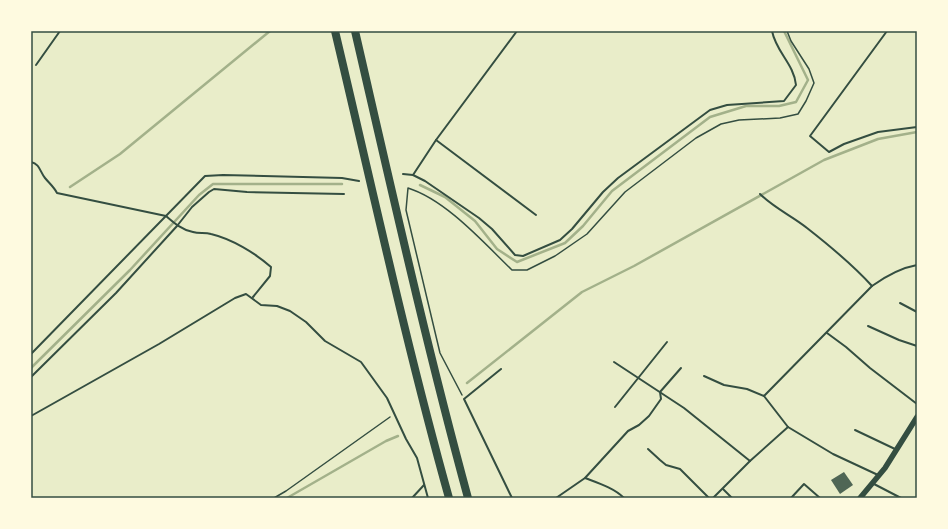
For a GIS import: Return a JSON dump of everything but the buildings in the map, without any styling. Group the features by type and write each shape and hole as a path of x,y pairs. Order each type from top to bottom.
{"highway":[{"path":"335,31 393,282 449,498"},
{"path":"355,31 417,300 468,498"}],"street":[{"path":"860,498 879,476 917,417"}],"lane":[{"path":"36,65 60,31"},
{"path":"413,175 436,140 517,31"},
{"path":"403,174 413,175 425,181 480,218 515,254 523,256 560,240 572,229 603,192 618,178 710,110 727,105 784,101 796,85 795,77 774,40 772,31"},
{"path":"887,31 810,136 829,152 844,144 878,132 917,127"},
{"path":"436,140 536,215"},
{"path":"31,162 35,163 41,169 45,178 57,193 166,216 176,225 192,232 210,233 232,241 263,260 271,267 270,276 253,298"},
{"path":"31,354 205,176 223,175 342,178 359,181"},
{"path":"31,377 116,293 192,207 214,189 247,192 344,194"},
{"path":"760,194 769,203 806,227 857,270 872,286"},
{"path":"764,396 872,286 886,276 908,266 917,265"},
{"path":"31,416 159,344 235,298 246,294 261,305 277,306 290,311 306,322 325,341 360,362 387,398 406,439 417,458 428,498"},
{"path":"900,303 917,312"},
{"path":"868,326 898,340 917,346"},
{"path":"826,333 917,404"},
{"path":"615,407 667,342"},
{"path":"614,362 684,408 750,461"},
{"path":"556,498 585,478 628,431 639,425 650,416 661,399 660,392 681,368"},
{"path":"501,369 464,399 512,498"},
{"path":"704,376 724,385 746,389 764,396 788,427 833,454 879,476"},
{"path":"714,498 750,461 788,427"},
{"path":"855,430 896,449"},
{"path":"648,449 666,465 680,469 709,498"},
{"path":"585,478 614,490 624,498"},
{"path":"873,483 901,498"},
{"path":"791,498 804,484 820,498"},
{"path":"412,498 424,485"},
{"path":"723,489 732,498"}],"path":[{"path":"464,399 440,353 406,210 408,188 431,198 470,228 512,270 527,270 555,256 587,234 624,192 696,138 721,124 739,120 780,118 798,114 814,83 809,69 791,42 787,31"},
{"path":"274,498 395,414"}],"waterway":[{"path":"70,187 120,154 270,31"},
{"path":"420,185 445,197 475,221 497,249 517,262 565,243 583,226 612,191 710,117 746,106 779,106 796,102 808,80 784,31"},
{"path":"467,383 582,292 634,266 824,160 878,139 917,132"},
{"path":"31,368 130,270 199,195 213,184 342,184"},
{"path":"287,498 386,441 398,436"}]}
